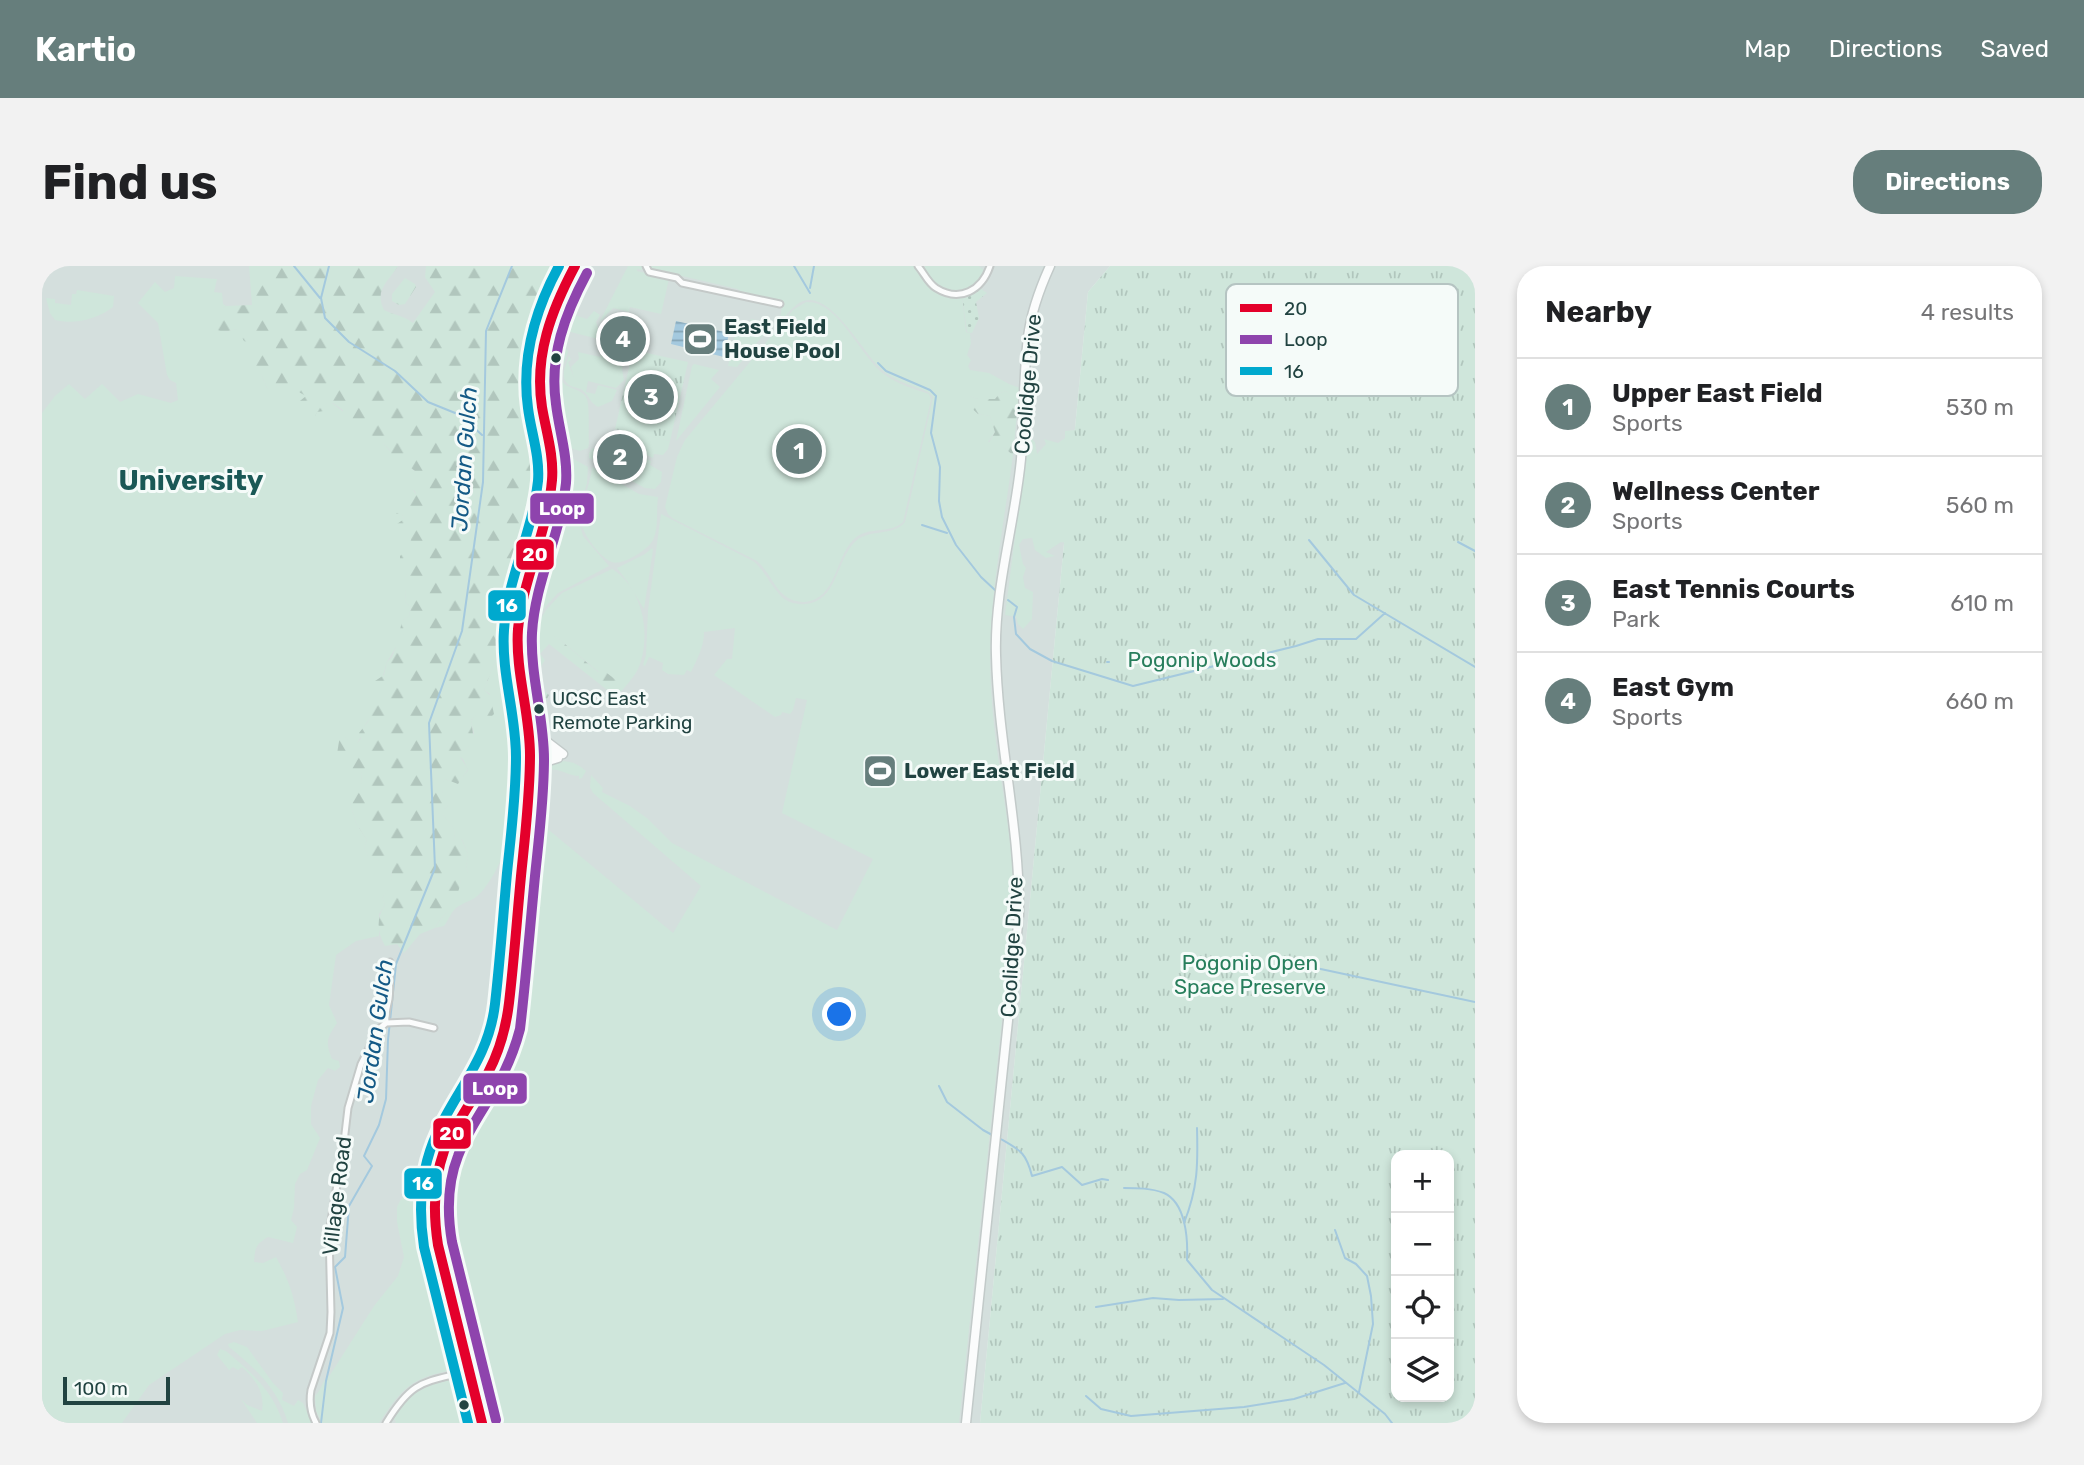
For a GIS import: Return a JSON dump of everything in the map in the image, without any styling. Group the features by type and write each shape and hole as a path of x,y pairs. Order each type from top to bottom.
{"main road":[{"path":"482,1423 436,1235 435,1192 439,1167 450,1138 489,1074 503,1038 508,1014 530,779 529,728 518,630 522,603 550,495 552,472 541,397 541,360 551,313 575,266"},
{"name":"Coolidge Drive","path":"966,1423 1019,915 1015,843 999,710 996,642 1021,461 1028,337 1036,303 1050,266"},
{"path":"529,728 561,756"},
{"path":"530,752 561,756"},
{"path":"530,779 542,763 561,756"}],"street":[{"path":"646,266 649,272 677,278 682,283 780,304"},
{"path":"918,266 930,283 939,290 958,294 978,288 990,266"},
{"path":"390,962 385,1009 387,1023 409,1022 434,1028"},
{"name":"Village Road","path":"316,1423 309,1399 330,1333 329,1233 348,1108 361,1064 378,1030 387,1023"},
{"path":"386,1423 406,1394 416,1387 430,1380 469,1371"}],"shaded area":[{"path":"42,266 1110,266 1088,292 980,1423 42,1423"}],"green space":[{"path":"249,266 398,266 381,292 381,303 384,310 413,323 435,292 425,277 426,266 567,266 542,321 533,356 533,397 540,441 538,515 527,565 520,573 507,617 508,632 503,649 495,661 484,690 495,700 492,705 494,714 490,718 476,715 471,720 474,741 459,756 468,769 458,784 445,779 443,782 442,792 449,798 443,815 454,829 453,840 461,838 468,854 468,872 461,879 452,906 435,928 420,934 404,953 397,944 385,946 380,936 379,920 385,905 382,898 392,884 392,870 381,867 378,860 368,857 364,847 367,840 356,823 350,803 353,796 351,790 362,783 361,771 352,769 337,754 340,735 352,743 361,739 359,733 370,719 370,696 375,681 384,675 387,662 396,647 400,647 399,639 404,635 400,630 402,621 409,616 411,607 406,603 405,589 401,585 402,578 407,575 400,571 400,556 409,548 411,539 403,538 397,524 404,519 402,514 394,514 393,502 408,492 416,495 415,491 406,486 405,476 415,471 406,461 400,463 392,458 390,450 383,443 378,451 371,449 373,436 356,430 342,418 343,410 333,403 327,403 324,411 308,417 306,421 295,416 295,405 306,396 297,391 296,382 277,386 274,391 267,388 261,374 252,367 260,352 271,349 275,353 276,344 264,344 257,340 252,344 244,341 237,329 224,332 217,330 213,320 226,306 252,305"},
{"path":"628,266 642,266 642,270 637,271 669,279 661,314 630,307 629,312 613,308 599,323"},
{"path":"650,266 915,266 929,285 962,296 966,332 970,333 971,343 967,355 971,360 968,366 970,370 989,373 1020,388 1018,402 1006,391 995,399 970,396 972,407 978,414 990,416 995,432 988,442 1003,447 1013,455 996,572 990,660 997,753 1012,859 1013,891 1010,944 959,1423 496,1423 479,1354 458,1238 452,1183 458,1158 523,1036 541,827 539,788 545,766 566,761 586,771 579,779 579,776 550,770 544,826 673,933 701,886 593,793 590,787 591,775 603,788 602,792 648,819 672,843 837,930 873,859 782,813 807,700 796,698 790,714 782,712 775,717 714,675 727,659 732,659 735,628 704,632 696,662 691,672 687,670 684,675 668,674 662,670 663,663 649,657 645,666 643,665 648,610 661,514 753,561 788,601 805,604 815,602 829,589 853,544 865,536 893,530 905,522 933,397 928,392 885,372 835,313 814,300 799,303 779,324 783,301 743,294 738,289 652,269"},
{"path":"925,266 979,266 986,272 972,288 954,292 937,285 929,278 923,269"},
{"name":"Pogonip Open Space Preserve","path":"1110,266 1475,266 1475,1423 980,1423 1088,292"},
{"path":"175,276 217,279 214,292 222,293 223,304 226,306 222,309 224,332 237,329 257,340 277,344 276,355 261,374 267,388 274,390 277,386 297,381 307,396 308,417 327,403 332,403 383,443 397,459 406,461 415,472 405,476 416,495 402,514 411,539 405,589 406,603 411,607 409,616 402,621 404,635 400,647 396,647 387,662 370,719 359,740 357,743 351,743 345,737 361,771 362,783 350,803 356,823 367,840 364,847 368,856 392,870 393,884 382,898 385,905 379,914 379,936 356,941 336,955 329,1005 337,1023 329,1036 328,1048 332,1059 339,1061 340,1067 335,1071 328,1068 318,1080 311,1106 311,1124 320,1138 307,1170 300,1174 295,1184 291,1220 297,1227 293,1243 268,1237 259,1244 255,1253 254,1262 263,1263 276,1257 290,1288 298,1322 262,1331 240,1330 225,1334 149,1385 122,1423 42,1423 42,413 69,384 85,399 102,384 120,402 138,394 171,403 178,400 176,383 167,375 158,323 138,303 155,282 165,292 174,288"},
{"path":"405,278 416,287 405,304 399,305 392,301 392,294"},
{"path":"981,289 987,293 976,302 979,318 972,333 967,332 962,296"},
{"path":"77,290 114,296 113,307 85,320 55,320 46,298 55,299 55,303 71,305 72,294 76,294"},
{"path":"806,302 818,304 838,319 884,374 929,394 931,400 903,522 891,528 859,535 847,548 823,594 805,602 784,595 757,561 672,518 665,507 677,457 685,440 793,310"},
{"path":"594,311 600,315 596,322 602,340 555,328 558,315 571,314 587,319"},
{"path":"751,319 761,321 759,325 762,328 766,325 769,328 737,367 728,366 736,329 750,331 748,328"},
{"path":"608,339 628,344 622,369 624,380 616,388 588,381 586,392 595,394 598,385 617,390 612,401 598,407 582,390 567,383 564,372 569,355 571,360 568,362 574,378 571,367 579,359 578,352 600,357 604,341 608,342"},
{"path":"567,349 568,352 561,379 567,386 581,392 588,404 589,444 588,448 580,451 566,447 554,437 548,399 552,350"},
{"path":"633,350 688,362 670,441 615,429"},
{"path":"694,364 719,370 711,379 720,387 676,441 692,366"},
{"path":"1006,391 1018,402 1013,455 1003,447 998,454 990,453 986,448 995,432 990,416 978,414 966,403 970,396 995,399"},
{"path":"1065,431 1086,432 1069,543 1061,542 1046,552 1055,556 1046,558 1035,550 1032,538 1023,539 1019,545 1026,568 1023,577 1025,588 1033,592 1032,619 1023,629 1016,617 1005,615 1028,435 1035,442 1037,454 1046,444 1044,439 1058,443 1065,438"},
{"path":"632,432 670,441 668,449 663,455 654,454 653,458 626,446"},
{"path":"593,448 600,459 638,475 643,458 651,461 650,465 662,472 661,482 655,489 645,488 589,458"},
{"path":"559,453 563,478 578,515 570,528 553,525 549,516 557,479 556,456"},
{"path":"563,453 588,467 587,483 579,512 564,476"},
{"path":"592,467 639,494 658,497 657,524 653,540 640,552 622,562 607,560 588,538 582,525 582,507"},
{"path":"577,515 583,536 609,566 558,593 524,637 528,597 549,516 563,528 570,528"},
{"path":"652,548 653,550 644,609 617,568"},
{"path":"612,569 631,587 644,625 640,664 625,687 599,672 559,639 543,631 529,648 525,645 546,610 562,593"},
{"path":"543,630 559,639 598,672 603,670 625,687 616,697 549,644 540,654 545,660 536,674 541,680 537,685 549,695 545,703 537,703 525,650"},
{"path":"508,632 513,633 517,680 514,715 519,725 516,789 510,831 496,869 482,891 456,908 444,926 435,928 453,902 461,879 468,872 468,854 462,839 457,842 453,840 454,829 443,815 448,806 443,783 444,779 458,783 468,770 463,759 458,756 468,747 474,733 471,721 490,694 484,690"},
{"path":"537,798 539,837 520,1038 456,1157 452,1175 454,1218 478,1361 469,1349 448,1270 440,1216 441,1189 446,1163 457,1137 494,1074 510,1033 532,821"},
{"path":"423,1187 420,1200 425,1205 427,1224 450,1316 457,1368 418,1380 399,1396 379,1423 322,1423 316,1411 315,1396 374,1306 398,1276 404,1257 397,1207 401,1199"},
{"path":"234,1342 247,1347 283,1393 282,1400 294,1406 298,1400 303,1403 312,1423 288,1423 272,1390 248,1363 229,1347 228,1344"},
{"path":"220,1349 226,1351 260,1383 273,1401 283,1423 257,1423 241,1399 247,1405 262,1411 258,1386 242,1367 229,1370 217,1355"},
{"path":"456,1378 461,1384 461,1393 465,1400 462,1403 468,1406 474,1423 395,1423 393,1419 399,1409 412,1395"}],"water":[{"name":"East Field House Pool","path":"676,321 729,333 724,357 671,344"}],"waterway":[{"path":"294,266 320,298"},
{"path":"329,266 321,298 325,318 349,342 395,371 428,402 460,415 482,435"},
{"name":"Jordan Gulch","path":"321,1423 326,1381 343,1308 335,1267 345,1257 349,1206 372,1166 364,1156 379,1125 386,1099 388,1040 396,964 435,868 429,723 462,631 483,482 486,331 512,266"},
{"path":"794,266 810,293"},
{"path":"810,288 814,266"},
{"path":"878,363 886,371 930,390 936,396 931,433 940,467 939,501 942,517 956,545 981,577 996,591"},
{"path":"922,525 947,533"},
{"path":"1309,540 1354,595 1475,667"},
{"path":"1458,542 1475,551"},
{"path":"1008,600 1017,607 1014,617 1016,634 1030,649 1052,661 1133,686 1318,639 1356,639 1385,613"},
{"path":"520,964 535,809"},
{"path":"1302,965 1475,1002"},
{"path":"939,1086 947,1102 994,1136"},
{"path":"1184,1223 1196,1176 1197,1128"},
{"path":"999,1138 1021,1152 1032,1176 1062,1167 1082,1185 1102,1179 1108,1180"},
{"path":"444,1178 442,1230 471,1346"},
{"path":"1124,1188 1154,1190 1171,1198 1184,1222 1187,1260 1212,1290 1324,1365 1385,1414 1392,1423"},
{"path":"1335,1230 1345,1258 1356,1264 1367,1276 1371,1296 1373,1324 1359,1392"},
{"path":"1096,1307 1153,1298 1223,1299"},
{"path":"1086,1396 1101,1409 1131,1416 1244,1407 1294,1399 1345,1383"}],"transit line":[{"name":"16","path":"468,1423 424,1247 422,1189 431,1147 480,1056 492,1023 495,1004 516,772 504,630 510,592 531,519 538,481 538,462 526,389 528,352 543,300 559,266"},
{"name":"20","path":"482,1423 438,1245 435,1198 444,1151 492,1064 502,1039 508,1012 530,770 518,629 525,591 546,518 552,480 540,370 546,334 575,266"},
{"name":"Loop","path":"496,1420 452,1242 449,1199 454,1167 461,1148 505,1070 520,1029 544,774 532,633 538,595 559,521 566,483 565,453 554,386 555,369 566,320 587,273"}],"place":[{"name":"East Gym","path":"623,339"},
{"name":"East Field House Pool","path":"700,339"},
{"name":"East Tennis Courts","path":"651,397"},
{"name":"Upper East Field","path":"799,451"},
{"name":"Wellness Center","path":"620,457"},
{"name":"UCSC East Remote Parking","path":"539,709"},
{"name":"Lower East Field","path":"880,771"}],"district":[{"name":"University","path":"191,480"}],"park label":[{"name":"Pogonip Woods","path":"1202,660"}]}
